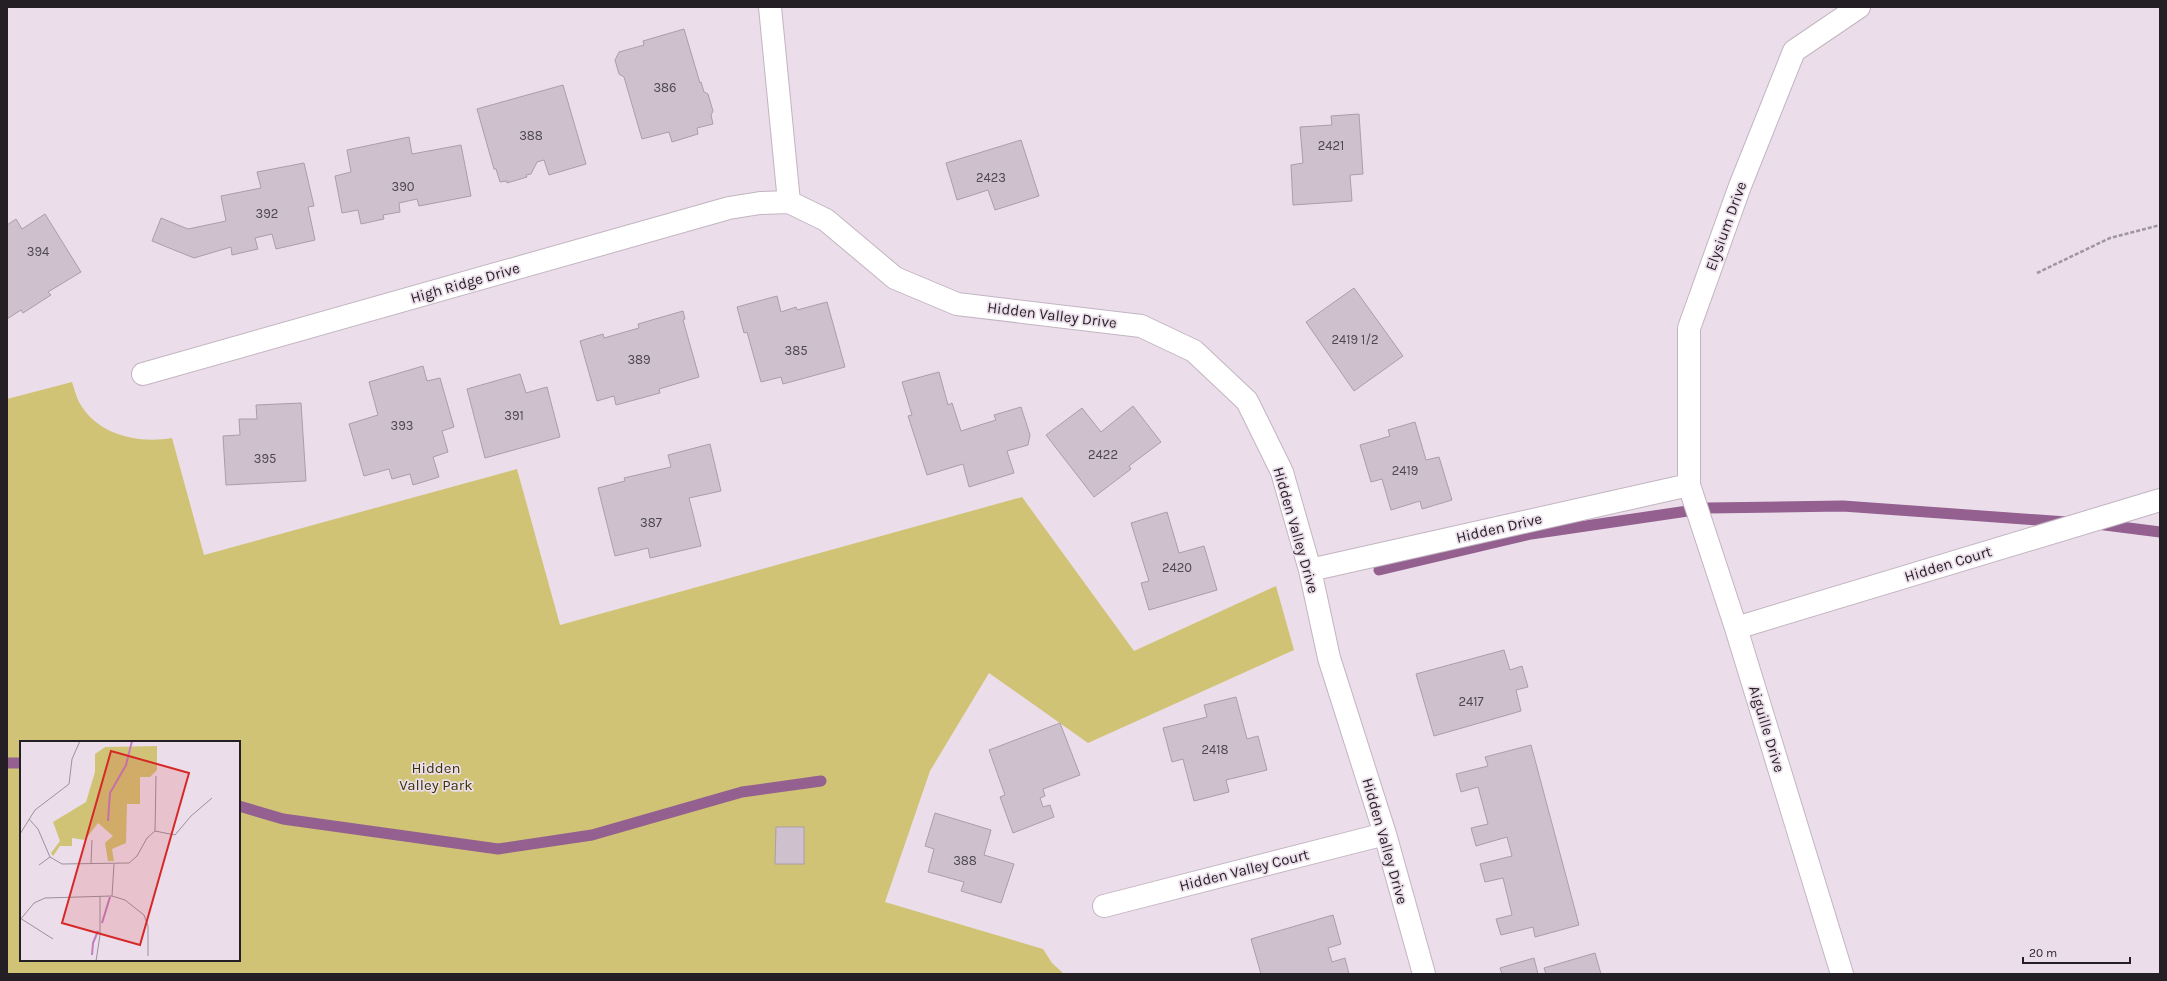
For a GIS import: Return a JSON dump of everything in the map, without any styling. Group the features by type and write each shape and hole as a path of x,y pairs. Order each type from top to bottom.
{"street":[{"path":"770,7 789,202"},
{"name":"Elysium Drive","path":"1689,485 1689,328 1740,186 1794,51 1859,7"},
{"name":"High Ridge Drive","path":"143,374 729,208 760,202 789,202"},
{"name":"Hidden Valley Drive","path":"789,202 826,220 895,278 957,304 1141,326 1194,351 1247,401 1282,472 1310,570 1329,658 1385,834 1424,974"},
{"name":"Hidden Drive","path":"1310,570 1689,485"},
{"name":"Aiguille Drive","path":"1689,485 1736,628 1842,974"},
{"name":"Hidden Court","path":"1736,628 2160,500"},
{"name":"Hidden Valley Court","path":"1104,906 1385,834"}],"path":[{"path":"2037,273 2110,238 2160,225"}],"green space":[{"name":"Hidden Valley Park","path":"72,382 79,402 87,413 96,422 107,429 120,435 146,440 172,438 204,555 517,469 560,625 1022,497 1134,651 1276,586 1294,650 1088,743 989,673 930,771 885,902 1043,949 1052,963 1064,974 7,974 7,399"}],"building":[{"path":"684,29 700,83 701,82 704,92 708,94 713,111 711,115 713,124 697,128 698,134 672,142 669,132 642,139 624,77 619,74 615,60 619,52 644,45 643,41"},
{"path":"563,85 586,164 549,175 544,160 537,162 531,174 526,175 527,177 507,183 507,181 500,182 496,169 494,169 477,109"},
{"path":"1359,114 1363,174 1350,175 1352,201 1293,205 1291,165 1303,163 1300,127 1332,125 1331,116"},
{"path":"409,137 412,154 461,145 471,196 419,206 417,199 399,203 400,212 383,215 384,219 361,224 358,210 342,213 335,176 351,172 347,150"},
{"path":"1021,140 1039,196 995,210 988,190 957,200 946,163"},
{"path":"304,163 314,206 308,207 315,240 276,249 272,234 255,238 258,249 232,255 231,247 194,258 152,241 161,218 188,229 226,221 221,196 261,188 257,172"},
{"path":"45,214 81,272 48,292 51,295 23,313 21,310 7,319 7,225 16,219 22,229"},
{"path":"1354,288 1403,356 1354,391 1306,322"},
{"path":"777,296 781,312 796,307 797,310 827,302 845,367 783,384 781,377 761,382 747,332 744,333 737,307"},
{"path":"683,311 685,319 683,320 699,377 659,389 660,393 616,405 614,396 597,401 580,341 603,334 604,338 639,328 638,324"},
{"path":"423,366 427,381 440,378 454,427 442,431 448,452 433,457 439,477 413,485 410,474 392,479 389,469 364,476 349,424 378,415 369,382"},
{"path":"939,372 948,405 952,403 961,431 996,420 994,415 1021,407 1030,435 1028,445 1007,451 1014,473 969,487 963,464 927,475 908,416 912,415 902,382"},
{"path":"520,374 526,393 547,387 560,437 485,458 467,389"},
{"path":"301,403 306,481 226,485 223,436 240,435 239,419 257,419 256,405"},
{"path":"1133,406 1161,442 1129,466 1131,469 1094,497 1046,435 1082,408 1101,432"},
{"path":"1415,422 1426,460 1439,457 1452,500 1422,509 1420,501 1391,510 1382,479 1371,482 1360,445 1390,436 1388,430"},
{"path":"710,444 721,491 689,498 701,546 650,558 648,548 615,556 598,488 625,481 624,478 671,467 668,455"},
{"path":"1167,512 1179,553 1204,546 1217,590 1149,610 1141,583 1149,581 1131,523"},
{"path":"1504,650 1510,670 1522,666 1528,687 1516,690 1521,711 1434,736 1416,674"},
{"path":"1236,697 1247,739 1258,736 1267,770 1226,780 1229,792 1194,801 1183,759 1172,762 1163,728 1207,717 1204,705"},
{"path":"1060,723 1080,775 1043,789 1045,796 1040,798 1043,807 1050,805 1054,817 1013,833 1000,797 1005,795 989,750"},
{"path":"1531,745 1579,925 1535,937 1533,927 1501,935 1496,919 1512,915 1503,878 1485,882 1480,864 1512,856 1507,837 1476,846 1471,828 1488,824 1478,787 1461,792 1456,774 1488,766 1485,757"},
{"path":"935,813 991,830 984,855 1014,864 1001,903 961,891 964,882 928,872 934,849 925,846"},
{"path":"776,827 804,827 804,864 775,864"},
{"path":"1333,915 1341,944 1328,948 1332,962 1345,958 1349,974 1261,974 1251,939"},
{"path":"1595,953 1601,974 1546,974 1544,968"},
{"path":"1534,958 1538,974 1502,974 1500,968"}],"waterway":[{"path":"1379,570 1531,534 1708,508 1843,506 2066,522"},
{"path":"2097,524 2160,532"},
{"path":"7,763 20,763"},
{"path":"240,806 283,819 498,849 592,835 742,792 821,781"}]}
